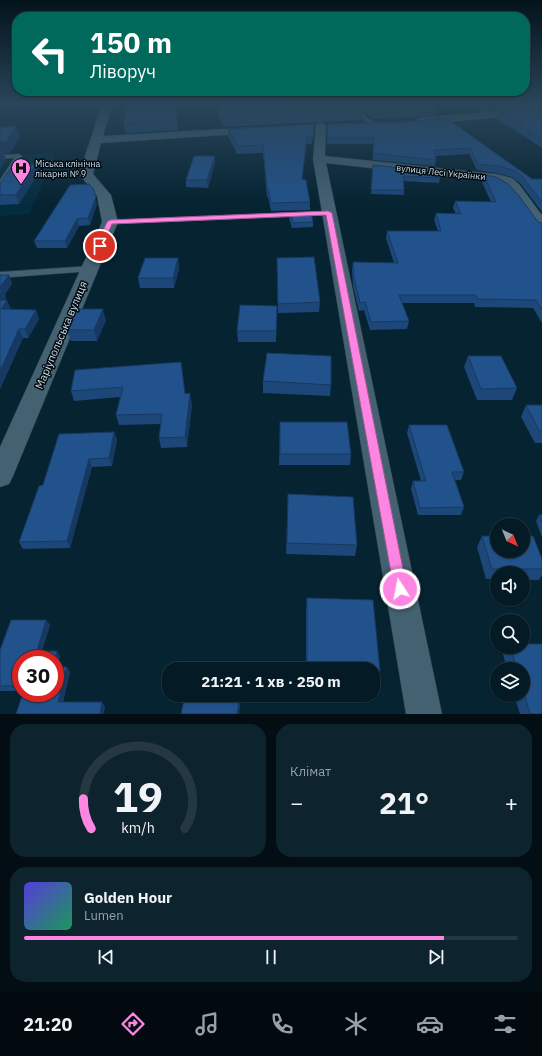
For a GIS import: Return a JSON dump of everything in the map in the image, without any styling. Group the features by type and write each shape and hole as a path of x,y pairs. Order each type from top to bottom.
{"street":[{"path":"110,222 104,195 86,174 97,140 123,138"},
{"path":"319,138 318,159 424,714"},
{"name":"вулиця Лесі Українки","path":"318,159 496,178 507,181 514,187 542,225"},
{"name":"Маріупольська вулиця","path":"0,476 110,222"}],"lane":[{"path":"0,157 19,156 0,185"},
{"path":"110,222 328,213"},
{"path":"0,275 90,269"}],"shaded area":[{"name":"Міська клінічна лікарня № 9","path":"56,153 29,214 0,216 0,155"}],"building":[{"path":"0,138 9,138 7,141 0,142"},
{"path":"233,138 307,138 302,179 306,180 310,202 271,203 267,189 263,145 237,146"},
{"path":"374,138 475,138 532,179 542,179 542,202 522,176 514,170 498,166 478,164 470,148 434,150 436,160 373,153"},
{"path":"194,156 215,156 207,180 186,180"},
{"path":"36,164 16,195 0,195 0,183 13,165"},
{"path":"373,165 438,172 440,178 403,176 404,190 371,190"},
{"path":"484,175 496,177 508,184 538,222 542,223 542,310 536,300 478,299 476,295 399,295 409,321 371,322 365,302 360,303 354,278 353,262 398,263 387,231 441,231 436,213 461,214 455,201 496,202"},
{"path":"89,184 94,190 96,197 88,218 77,219 65,241 34,241 70,185"},
{"path":"311,212 313,222 293,223 290,213"},
{"path":"314,257 320,302 278,304 277,258"},
{"path":"145,258 178,258 173,278 138,278"},
{"path":"0,275 9,275 0,287"},
{"path":"0,300 7,300 1,309 36,310 25,329 19,329 0,371"},
{"path":"240,305 277,306 276,331 237,331"},
{"path":"77,309 103,309 94,330 67,330"},
{"path":"267,353 331,356 331,385 263,381"},
{"path":"468,356 501,356 517,388 481,389"},
{"path":"181,362 185,394 190,393 185,437 159,438 162,414 116,415 123,387 71,391 75,370"},
{"path":"526,405 542,405 542,432 540,432"},
{"path":"280,422 347,422 351,454 280,454"},
{"path":"409,425 447,425 464,472 452,472 464,507 420,508 413,481 426,481"},
{"path":"114,432 109,458 89,459 67,541 19,542 39,486 43,485 59,434"},
{"path":"288,494 353,497 357,545 287,543"},
{"path":"539,515 542,515 542,523"},
{"path":"482,536 490,536 490,558 530,558 530,536 533,536 542,559 542,569 530,569 530,566 491,566"},
{"path":"307,598 373,600 379,662 307,662"},
{"path":"11,620 46,620 37,650 12,650 12,686 0,686 0,650"},
{"path":"530,644 542,644 542,714 530,714 526,702 530,702 530,662 515,662 512,654 530,654"},
{"path":"64,667 67,667 64,679"},
{"path":"20,702 102,702 100,714 16,714"},
{"path":"184,702 239,702 237,714 181,714"}],"place":[{"name":"Міська клінічна лікарня № 9","path":"21,185"}],"route":[{"path":"100,246 110,222 328,213 400,589"}]}
